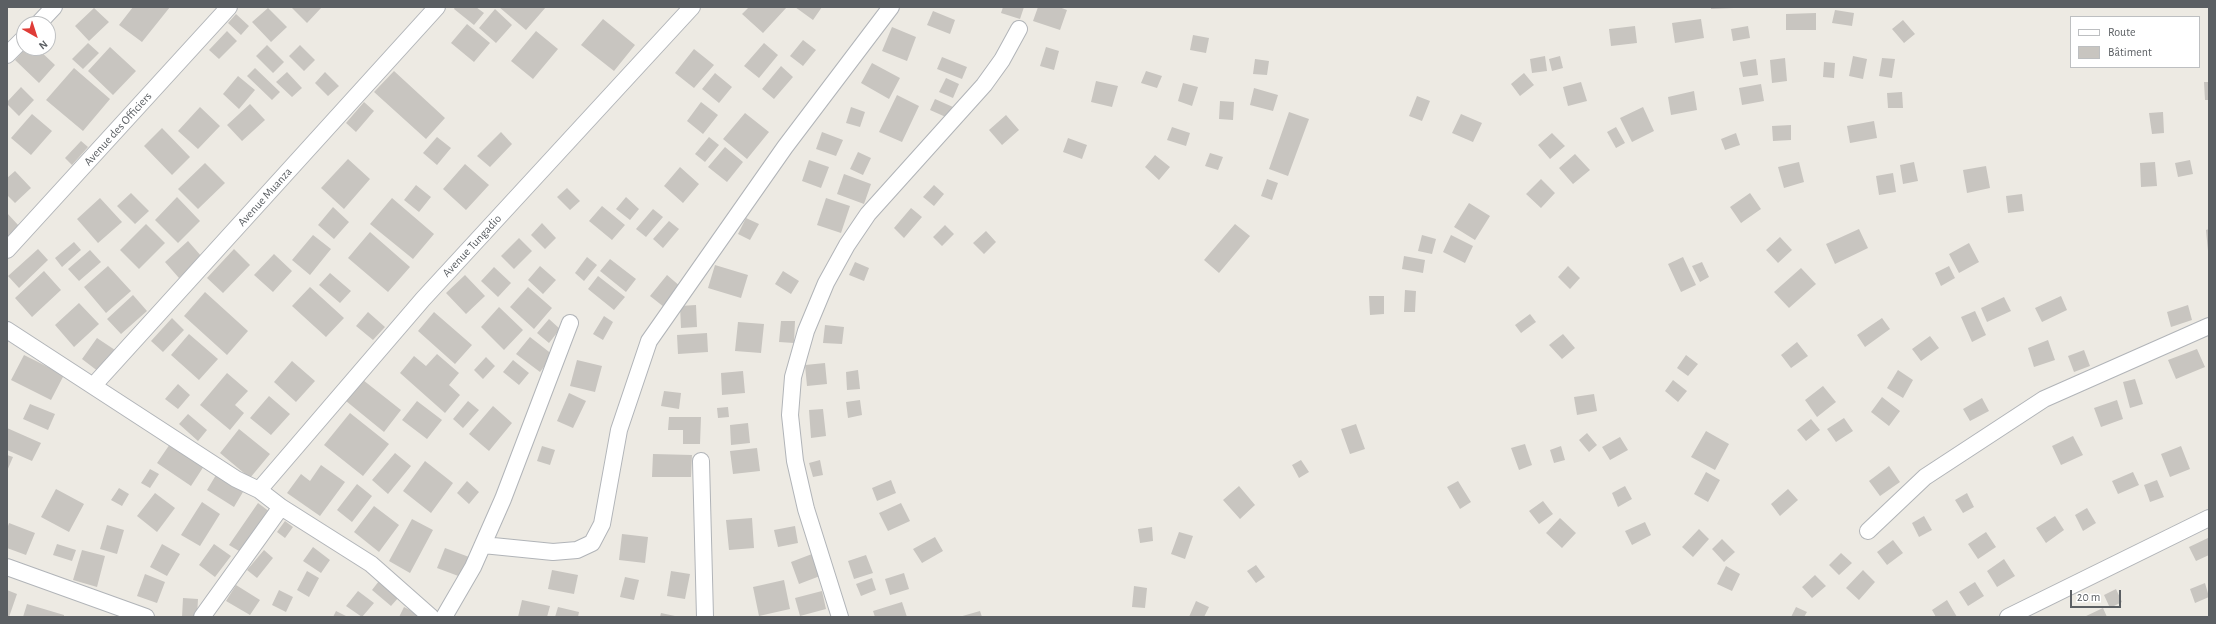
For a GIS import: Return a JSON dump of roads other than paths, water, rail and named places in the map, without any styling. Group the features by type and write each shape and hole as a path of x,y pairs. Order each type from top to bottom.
{"street":[{"path":"46,16 54,7"},
{"name":"Avenue des Officiers","path":"7,250 229,7"},
{"name":"Avenue Muanza","path":"93,386 437,7"},
{"name":"Avenue Tungadio","path":"259,490 423,299 692,7"},
{"path":"483,545 552,552 577,550 592,543 602,524 619,430 648,341 785,147 891,7"},
{"path":"840,617 806,509 795,461 790,415 793,377 806,331 826,284 847,245 868,214 984,85 1002,60 1019,29"},
{"path":"7,55 16,46"},
{"path":"444,617 473,567 503,499 570,323"},
{"path":"1868,531 1925,477 2044,399 2209,326"},
{"path":"7,330 236,479 259,490 281,507 371,564 431,617"},
{"path":"701,461 705,617"},
{"path":"202,617 281,507"},
{"path":"2008,617 2209,518"},
{"path":"7,567 146,617"}]}
